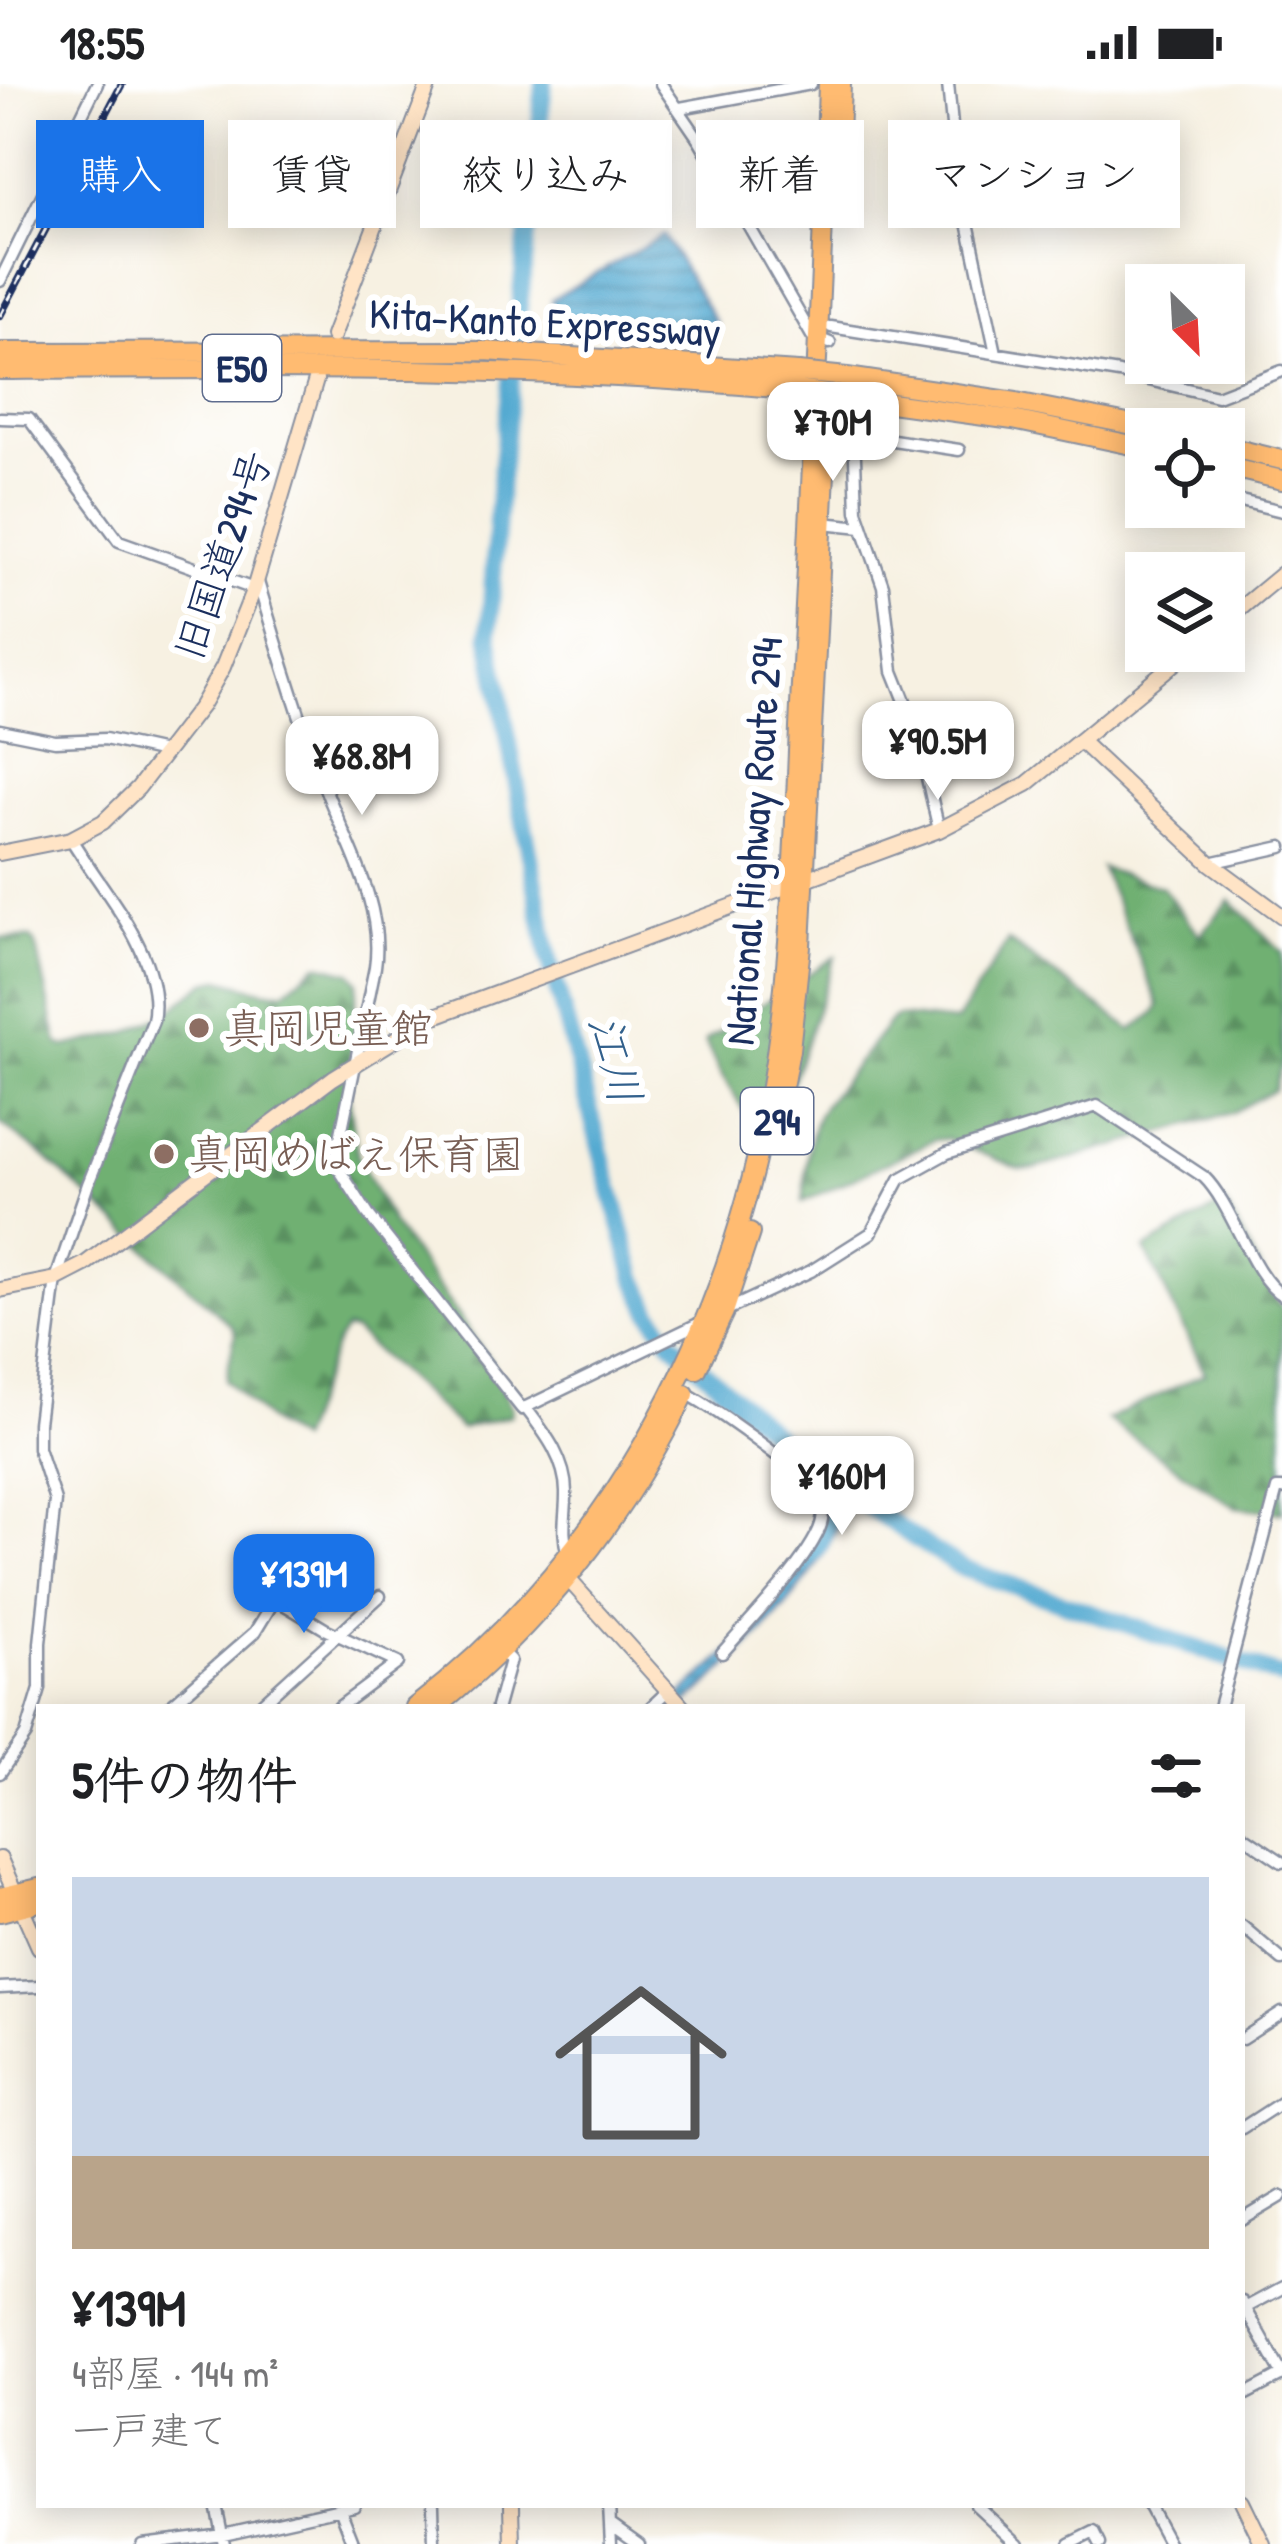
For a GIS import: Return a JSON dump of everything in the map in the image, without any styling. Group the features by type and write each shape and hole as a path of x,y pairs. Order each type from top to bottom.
{"highway":[{"name":"National Highway Route 294","path":"418,1704 481,1650 630,1492 685,1386 692,1345 714,1316 743,1214 767,1107 798,880 827,430 828,84"},
{"name":"National Highway Route 294","path":"798,880 841,84"},
{"name":"Kita-Kanto Expressway","path":"1,358 550,363 1016,401 1125,423"},
{"name":"Kita-Kanto Expressway","path":"847,387 1125,444"},
{"path":"1245,451 1282,460"},
{"path":"1245,471 1282,480"},
{"name":"National Highway Route 294","path":"440,1704 501,1652 564,1566"}],"street":[{"path":"0,281 97,84"},
{"path":"333,336 429,84"},
{"path":"661,84 680,108 812,336 996,352 1217,396 1282,370"},
{"path":"680,108 812,84"},
{"path":"948,84 956,166 996,352"},
{"name":"旧国道294号","path":"0,854 71,839 103,822 138,788 201,706 224,667 256,585 316,380"},
{"path":"0,418 29,419 118,541 256,585 320,776 373,913 377,955 334,1163 368,1214 522,1409 654,1346 692,1345 714,1316 811,1271 871,1233 900,1179 947,1153 1097,1106 1218,1190 1265,1278 1282,1294"},
{"path":"827,430 959,450"},
{"path":"854,432 857,511 883,586 893,671 915,727 939,830"},
{"path":"1245,502 1282,511"},
{"path":"823,523 862,527"},
{"path":"1245,605 1282,574"},
{"path":"0,1289 56,1279 119,1240 356,1062 430,1018 939,830 1016,790 1164,672"},
{"path":"0,730 55,741 105,739 164,752"},
{"path":"1080,742 1210,863 1282,916"},
{"path":"0,1773 26,1735 40,1689 40,1643 55,1501 38,1448 38,1423 56,1279 157,1001 154,976 139,944 71,839"},
{"path":"1210,863 1282,847"},
{"path":"685,1386 816,1490 823,1504 819,1532 806,1552 722,1653"},
{"path":"525,1407 550,1440 561,1465 567,1492 564,1566 674,1698"},
{"path":"1220,1704 1277,1489 1282,1489"},
{"path":"261,1704 380,1596"},
{"path":"172,1704 255,1632 275,1599 398,1663 343,1704"},
{"path":"497,1704 509,1660 501,1652"},
{"path":"1245,1837 1282,1862"},
{"path":"0,1858 12,1904 36,1942"},
{"path":"0,1924 12,1904"},
{"path":"1245,1929 1282,1960"},
{"path":"1245,1944 1255,1937"},
{"path":"0,1988 36,1986"},
{"path":"1245,2037 1282,2013"},
{"path":"1245,2126 1282,2102"},
{"path":"1245,2218 1282,2197"},
{"path":"1245,2305 1282,2288"},
{"path":"1245,2307 1282,2374 1245,2394"},
{"path":"1245,2507 1263,2544"},
{"path":"217,2508 224,2539"},
{"path":"142,2544 224,2539 340,2508 354,2544"},
{"path":"433,2508 434,2544"},
{"path":"512,2508 513,2544"},
{"path":"609,2508 611,2544"},
{"path":"980,2508 1018,2544"},
{"path":"1150,2508 1169,2544"},
{"path":"611,2524 639,2544"},
{"path":"1001,2544 1006,2530"},
{"path":"1070,2544 1094,2532 1100,2544"}],"green space":[{"path":"1101,868 1162,887 1200,935 1230,900 1282,952 1282,1063 1274,1090 1231,1113 1034,1169 1020,1169 946,1139 935,1140 803,1202 810,1139 824,1105 891,1020 898,1016 956,1022 1008,941 1132,1030 1156,1012 1159,1005"},
{"path":"0,938 31,938 37,948 58,1044 65,1047 126,1033 166,1014 206,982 220,979 284,991 318,964 351,972 358,981 348,1090 358,1156 392,1223 491,1362 511,1415 461,1429 354,1331 346,1329 298,1441 272,1424 226,1380 233,1327 40,1153 0,1123"},
{"path":"835,957 769,1150 705,1041"},
{"path":"1225,1203 1282,1309 1282,1512 1235,1507 1107,1420 1205,1373 1145,1249"}],"water":[{"path":"664,235 716,323 553,318 552,299"},
{"path":"822,1485 841,1502 836,1528 823,1555 780,1613 686,1704 671,1704 729,1652 826,1534 830,1509"}],"waterway":[{"name":"江川","path":"544,84 499,490 489,634 549,959 635,1277 651,1312 670,1340 831,1485 964,1569 1282,1677"},
{"path":"811,1557 835,1501"}],"railway":[{"path":"0,316 122,84"}],"place":[{"name":"真岡児童館","path":"199,1028"},
{"name":"真岡めばえ保育園","path":"164,1154"}]}
